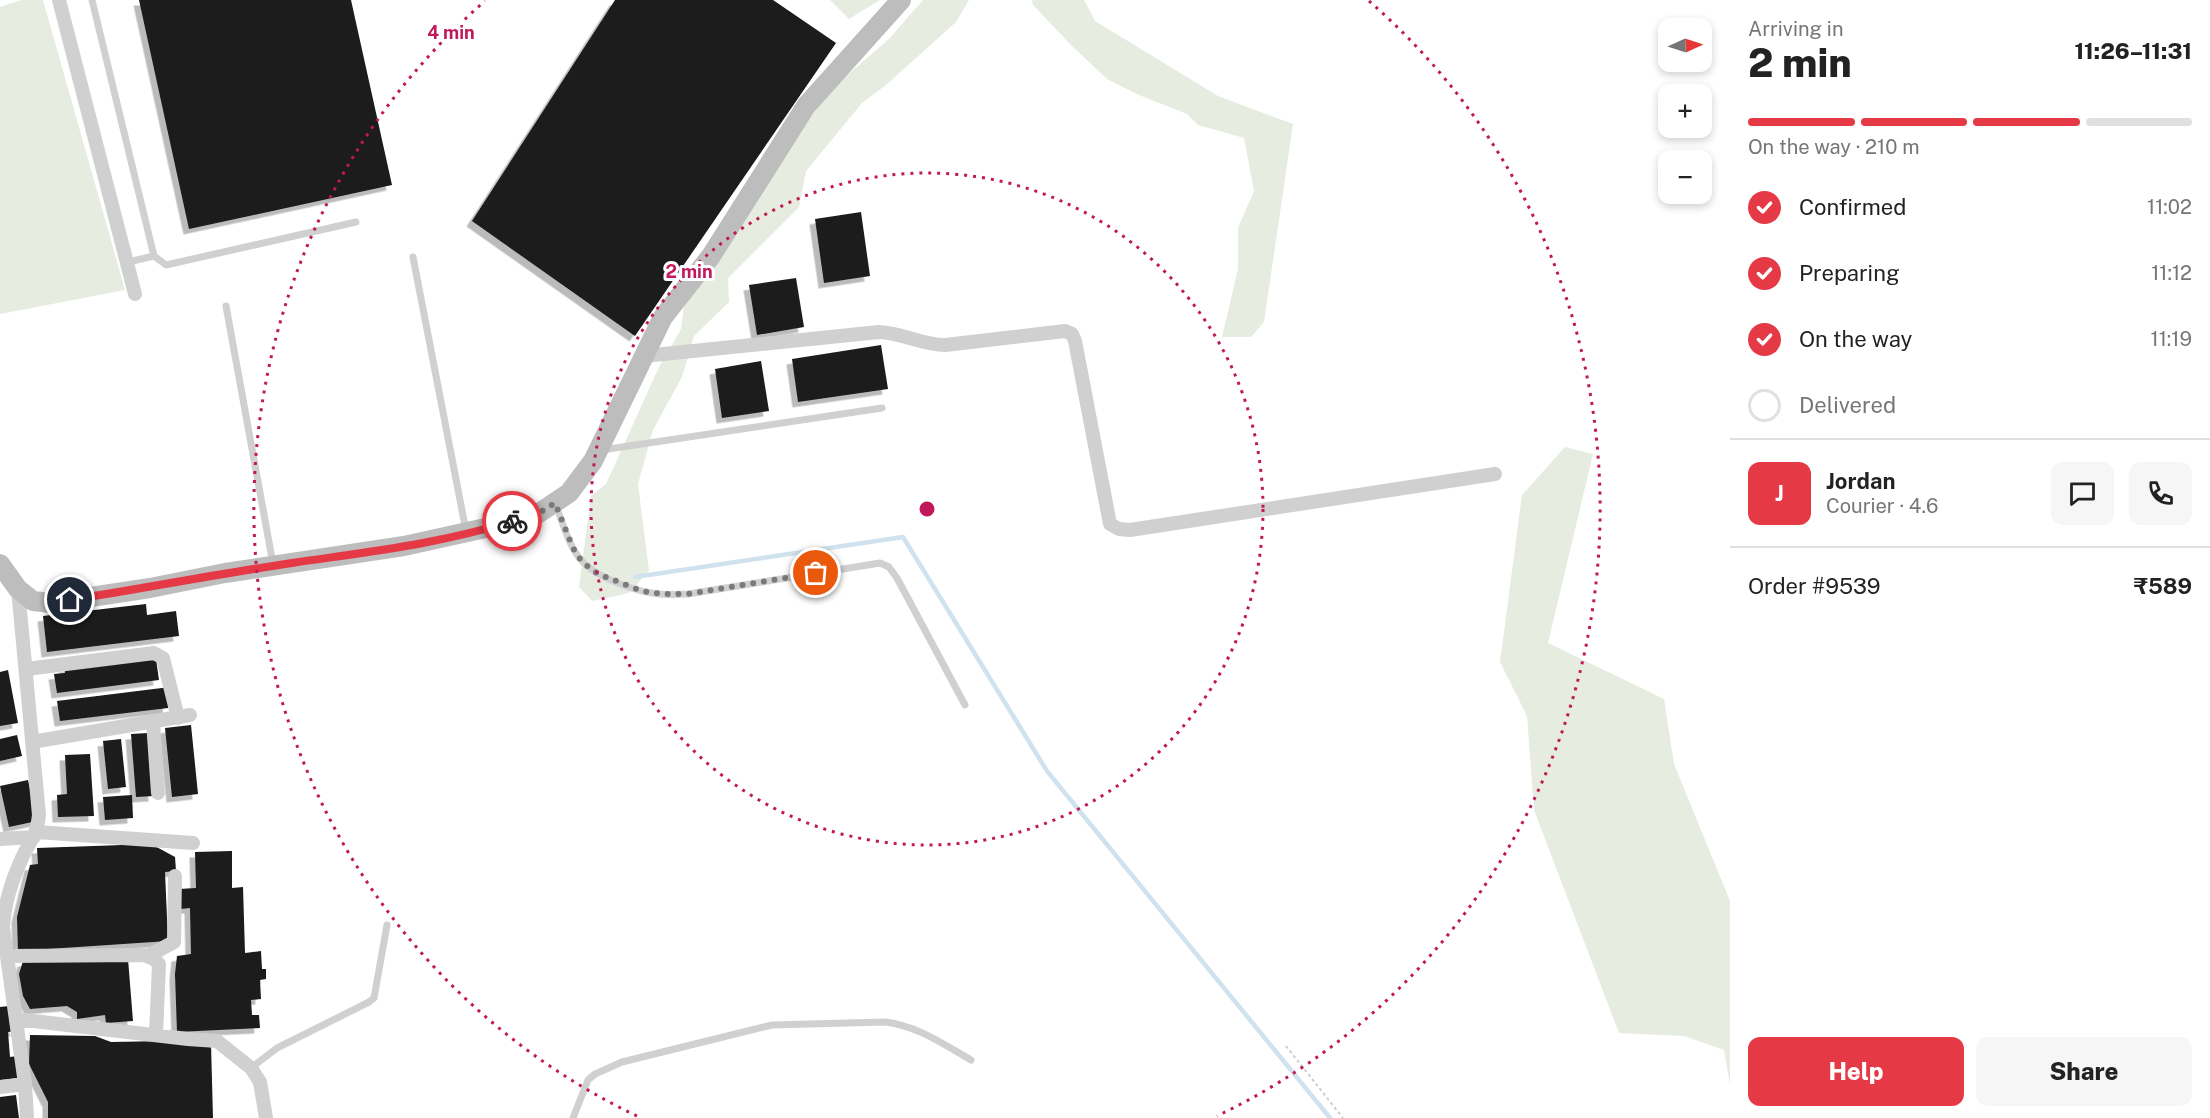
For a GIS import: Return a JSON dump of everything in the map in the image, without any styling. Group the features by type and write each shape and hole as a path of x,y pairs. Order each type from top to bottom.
{"street":[{"path":"59,0 135,294"},
{"path":"0,564 18,589 33,601 51,603 404,546 500,525 539,513 555,503 569,493 592,461 663,317 711,256 806,106 901,0"},
{"path":"644,356 879,332 897,333 930,345 945,345 1065,331 1072,334 1075,341 1110,524 1119,530 1495,474"},
{"path":"18,589 39,815 35,835 3,905 3,928 25,1084 27,1118"},
{"path":"26,669 159,655 163,658 184,717 32,742"},
{"path":"153,722 158,793"},
{"path":"0,839 35,835 193,843"},
{"path":"148,957 174,942 175,876"},
{"path":"7,956 148,957 154,959 159,964 156,1035"},
{"path":"16,1018 217,1041 251,1068 260,1082 266,1118"},
{"path":"0,1087 25,1084"}],"lane":[{"path":"92,0 154,256 166,265 356,222"},
{"path":"128,262 154,256"},
{"path":"413,257 466,533"},
{"path":"226,306 273,566"},
{"path":"597,451 882,408"},
{"path":"555,503 573,548 582,562 598,574 642,591 688,594 880,563 889,567 965,705"},
{"path":"251,1068 277,1048 374,998 387,925"},
{"path":"573,1118 583,1090 588,1080 595,1074 622,1062 772,1025 885,1022 904,1024 920,1030 971,1060"}],"path":[{"path":"1286,1046 1343,1118"}],"shaded area":[{"path":"21,0 43,0 125,290 0,314 0,7"},
{"path":"830,0 880,0 849,19"},
{"path":"923,0 969,0 956,22 886,85 862,103 806,171 799,207 728,278 729,302 694,336 682,377 653,430 638,484 649,571 629,593 592,601 579,587 591,496 606,484 659,367 681,329 685,298 789,144 837,84 889,39"},
{"path":"1032,0 1084,0 1095,21 1218,96 1293,124 1264,322 1251,337 1222,337 1238,269 1238,228 1254,191 1244,138 1198,125 1187,114 1139,95 1107,79 1033,5"},
{"path":"1565,447 1593,454 1548,643 1664,699 1674,764 1730,901 1730,1085 1724,1050 1684,1036 1619,1033 1534,810 1527,716 1500,662 1522,495"}],"building":[{"path":"139,0 351,0 392,185 189,229"},
{"path":"615,0 773,0 836,43 635,336 472,221"},
{"path":"861,212 870,276 824,283 815,219"},
{"path":"796,278 804,327 757,335 749,285"},
{"path":"881,345 888,389 798,402 792,359"},
{"path":"761,361 769,411 722,418 715,369"},
{"path":"146,604 147,615 176,611 179,636 47,652 43,616"},
{"path":"156,659 159,680 57,693 54,674 65,673 64,667"},
{"path":"8,670 18,723 0,726 0,672"},
{"path":"170,687 168,708 60,721 57,701"},
{"path":"191,725 198,794 172,797 165,728"},
{"path":"148,733 154,796 136,797 131,734"},
{"path":"17,735 22,756 0,761 0,739"},
{"path":"121,739 126,787 108,789 103,741"},
{"path":"90,754 94,816 58,817 57,795 67,794 65,755"},
{"path":"28,780 37,821 9,827 0,786"},
{"path":"132,795 133,818 105,820 103,797"},
{"path":"151,844 175,857 176,871 165,872 168,941 18,951 17,917 30,865 38,864 37,848"},
{"path":"232,851 232,888 243,887 245,953 261,951 262,969 266,969 266,979 260,980 261,999 251,1000 252,1015 259,1015 260,1028 177,1032 175,974 177,956 191,954 190,908 180,909 179,889 196,888 195,852"},
{"path":"128,959 133,1021 106,1023 105,1015 77,1019 77,1012 67,1006 30,1009 23,996 19,974 23,961"},
{"path":"9,1006 16,1031 8,1032 10,1057 17,1056 19,1078 0,1080 0,1007"},
{"path":"30,1035 95,1036 111,1042 166,1041 211,1044 213,1118 48,1118 48,1102 29,1064"},
{"path":"16,1095 19,1118 0,1118 0,1097"}],"waterway":[{"path":"635,577 903,537 1047,771 1330,1118"}],"way so far":[{"path":"512,521 539,513 555,503 573,548 582,562 598,574 642,591 688,594 816,573"}],"route":[{"path":"70,600 150,588 225,573 404,546 512,521"}]}
